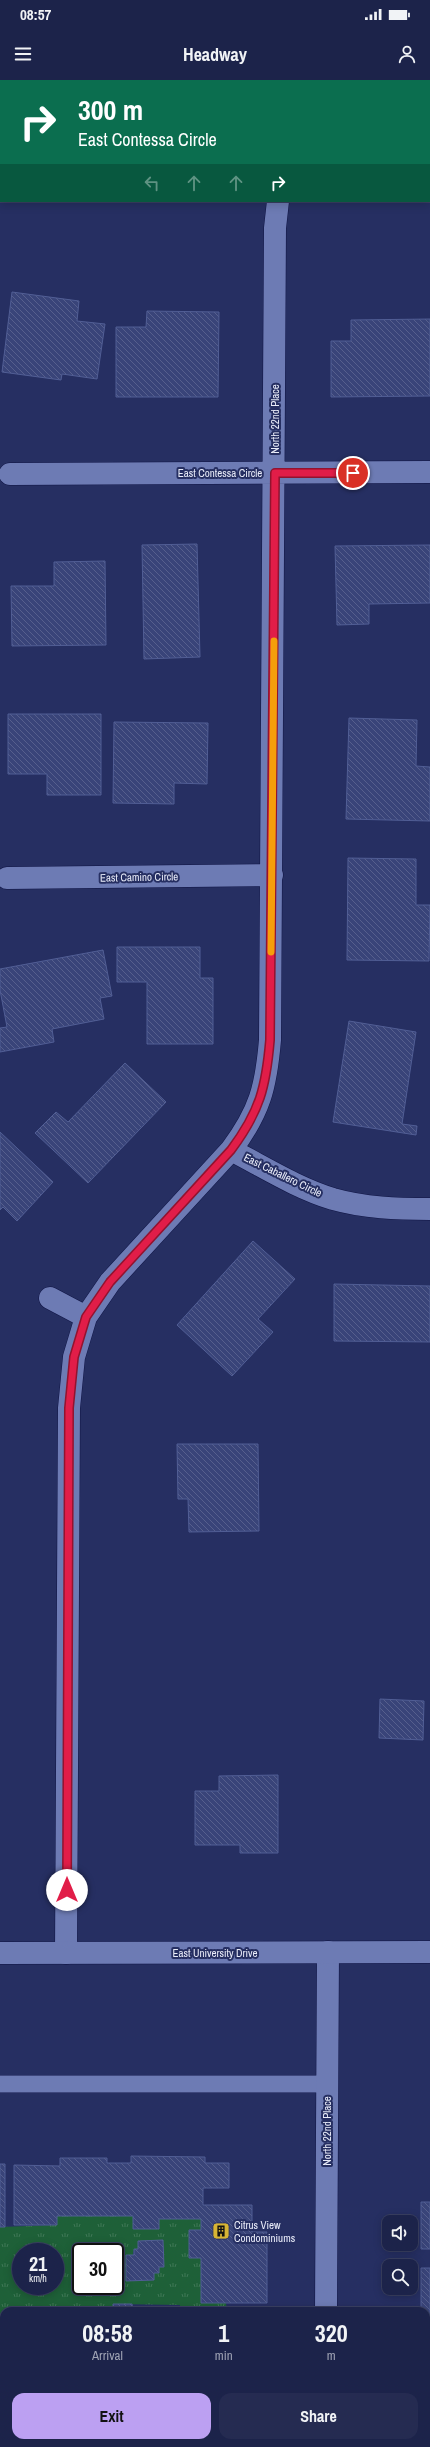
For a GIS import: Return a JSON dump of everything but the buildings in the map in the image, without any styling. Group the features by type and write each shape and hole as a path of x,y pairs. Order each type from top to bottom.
{"street":[{"name":"North 22nd Place","path":"66,1954 69,1408 74,1357 86,1317 110,1282 231,1150 248,1126 260,1102 267,1070 270,1040 275,473 275,228 278,202"},
{"name":"East Contessa Circle","path":"10,474 430,472"},
{"name":"East Camino Circle","path":"7,878 272,875"},
{"name":"East Caballero Circle","path":"231,1150 309,1190 333,1199 386,1208 430,1208"},
{"path":"50,1298 86,1317"},
{"name":"North 22nd Place","path":"326,2307 328,1952"},
{"name":"East University Drive","path":"0,1954 430,1952"}],"lane":[{"path":"0,2084 327,2084"}],"green space":[{"path":"57,2216 133,2216 133,2229 159,2229 159,2219 201,2219 201,2230 189,2230 189,2258 201,2258 201,2303 226,2303 226,2307 180,2307 180,2305 113,2304 113,2307 0,2307 0,2227 56,2225","holes":["138,2241 163,2241 164,2266 159,2267 159,2273 154,2273 154,2280 127,2281 134,2249 138,2249"]}],"slow traffic":[{"path":"271,952 274,641"}],"place":[{"name":"Citrus View Condominiums","path":"221,2231"}],"route":[{"path":"67,1890 69,1408 74,1357 86,1317 110,1282 138,1249 231,1150 248,1126 260,1102 267,1070 270,1040 275,473 353,473"}]}
